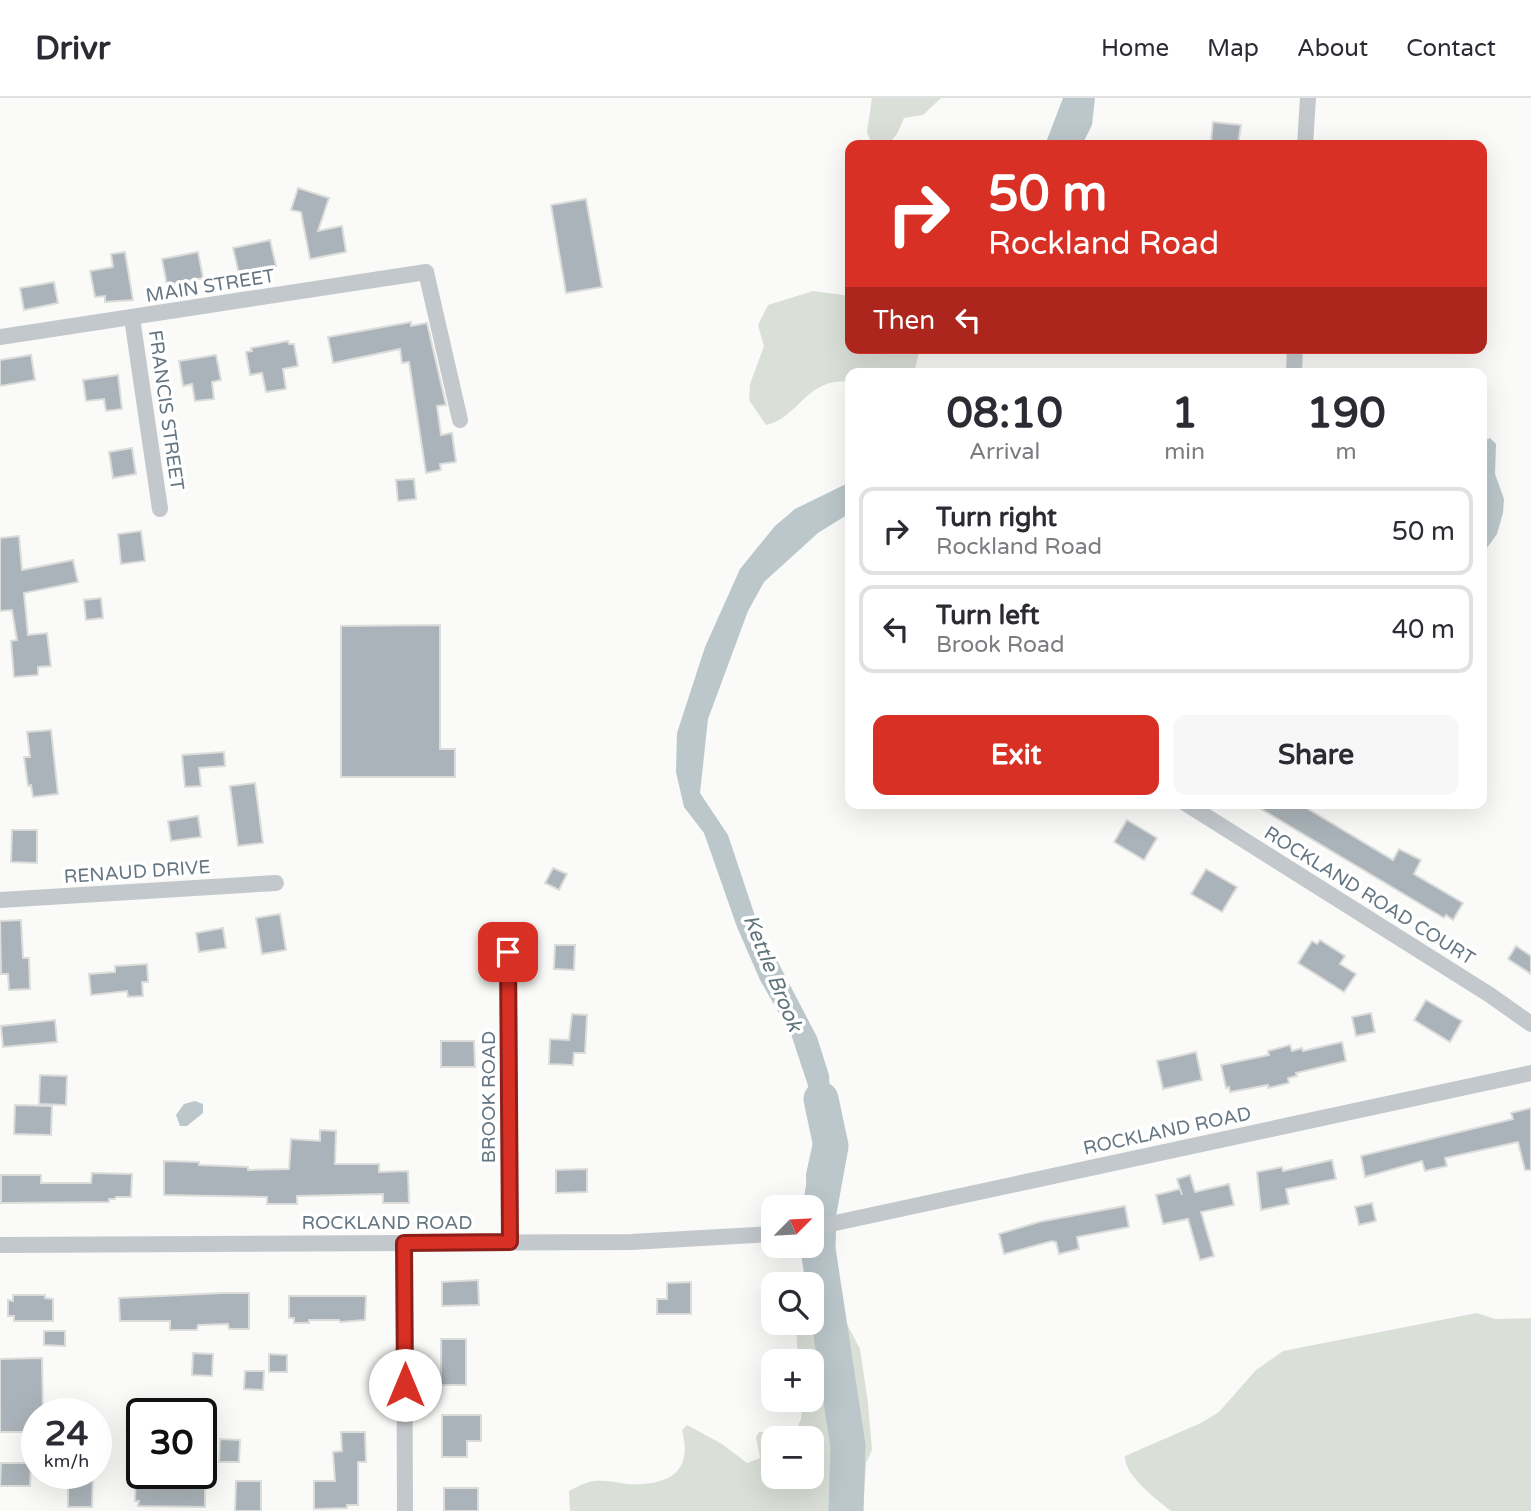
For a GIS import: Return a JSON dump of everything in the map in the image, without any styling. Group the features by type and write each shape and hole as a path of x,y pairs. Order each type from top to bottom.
{"street":[{"path":"1305,140 1308,98"},
{"name":"MAIN STREET","path":"0,337 426,272 460,420"},
{"name":"FRANCIS STREET","path":"132,318 160,509"},
{"name":"ROCKLAND ROAD COURT","path":"1195,809 1490,995 1531,1024"},
{"name":"RENAUD DRIVE","path":"0,900 276,883"},
{"name":"BROOK ROAD","path":"508,952 510,1242"},
{"name":"ROCKLAND ROAD","path":"824,1226 1531,1073"},
{"name":"ROCKLAND ROAD","path":"0,1245 644,1241 761,1235"},
{"path":"404,1243 405,1511"}],"shaded area":[{"path":"872,98 941,98 923,115 904,118 892,140 870,140 867,132"},
{"path":"813,291 845,295 845,354 919,354 915,368 845,368 845,382 823,385 787,414 766,425 749,400 750,384 764,346 758,325 768,305"},
{"path":"827,1265 829,1290 860,1349 872,1450 866,1463 863,1511 570,1511 569,1491 587,1483 600,1481 642,1484 673,1475 683,1462 685,1452 682,1430 687,1425 722,1444 747,1463 760,1458 756,1437 761,1432 761,1489 824,1489 824,1426 798,1426 802,1412 824,1412 824,1349 797,1349 797,1335 824,1335 824,1272 807,1272 808,1267"},
{"path":"1477,1313 1495,1319 1531,1318 1531,1511 1171,1511 1129,1471 1125,1456 1201,1423 1219,1412 1256,1370 1283,1351"}],"water":[{"path":"1063,98 1095,98 1092,125 1084,140 1047,140"},
{"path":"1490,438 1496,444 1495,474 1504,499 1497,534 1487,548 1487,440"},
{"name":"Kettle Brook","path":"845,484 845,516 818,533 764,582 748,611 708,719 700,793 728,835 757,922 817,1037 829,1075 832,1140 822,1195 807,1195 806,1174 813,1142 815,1107 791,1034 760,980 737,927 704,833 684,807 676,772 677,733 705,647 740,569 775,526 795,509"},
{"path":"195,1101 203,1104 203,1113 187,1126 180,1126 176,1115 184,1104"},
{"name":"Kettle Brook","path":"824,1252 827,1265 808,1267 809,1258 824,1258"}],"building":[{"path":"1213,122 1241,125 1239,140 1211,140"},
{"path":"298,188 329,198 318,231 342,226 346,252 310,259 301,212 291,210"},
{"path":"586,199 602,287 566,293 551,205"},
{"path":"270,240 276,266 239,274 233,248"},
{"path":"125,252 133,300 105,302 105,296 95,297 90,271 113,267 111,254"},
{"path":"198,252 203,278 167,285 162,259"},
{"path":"54,282 58,303 24,310 20,288"},
{"path":"411,322 411,326 427,323 446,405 437,406 441,435 452,433 456,462 440,464 441,470 426,473 409,362 402,363 400,349 333,363 328,337"},
{"path":"288,341 289,344 294,344 298,366 283,369 286,389 266,392 262,373 250,375 246,352 252,351 251,348"},
{"path":"31,355 35,380 0,386 0,360"},
{"path":"216,355 221,380 212,382 214,399 195,401 192,384 183,386 179,361"},
{"path":"118,375 122,409 106,411 104,399 86,401 83,380"},
{"path":"132,448 136,474 113,478 109,452"},
{"path":"414,479 416,499 398,501 396,480"},
{"path":"141,531 145,561 121,564 118,534"},
{"path":"19,536 22,570 73,560 78,582 24,593 28,635 47,633 51,666 38,667 38,675 14,677 11,641 17,640 12,610 0,611 0,538"},
{"path":"101,598 103,618 86,620 84,600"},
{"path":"440,625 440,749 455,749 455,777 341,777 341,626"},
{"path":"51,730 58,794 33,797 31,785 28,786 24,757 30,757 27,732"},
{"path":"224,752 225,766 199,768 201,786 185,787 182,755"},
{"path":"255,783 263,843 238,846 230,786"},
{"path":"1261,809 1308,809 1393,860 1399,849 1421,860 1414,874 1463,903 1453,920 1446,915 1444,918"},
{"path":"198,816 201,837 171,841 168,821"},
{"path":"1127,820 1157,838 1144,860 1114,842"},
{"path":"12,830 37,830 37,863 11,862"},
{"path":"553,868 567,874 559,890 545,883"},
{"path":"1206,869 1237,887 1222,912 1191,894"},
{"path":"280,914 286,950 262,954 256,918"},
{"path":"21,920 23,958 29,958 30,989 9,990 8,974 1,974 0,921"},
{"path":"223,928 226,948 199,952 196,933"},
{"path":"1320,940 1345,956 1340,964 1356,974 1344,992 1298,963 1312,941 1317,944"},
{"path":"555,945 575,945 574,970 554,969"},
{"path":"1516,946 1531,956 1531,974 1508,959"},
{"path":"147,964 148,982 142,982 143,996 128,997 127,991 91,995 89,974 115,972 115,966"},
{"path":"1426,1000 1462,1021 1450,1042 1414,1020"},
{"path":"1371,1013 1375,1032 1356,1036 1352,1017"},
{"path":"572,1014 587,1015 585,1053 574,1053 573,1065 549,1064 550,1039 569,1040"},
{"path":"55,1020 57,1042 3,1047 1,1026"},
{"path":"441,1041 474,1041 475,1067 441,1067"},
{"path":"1342,1042 1346,1061 1296,1073 1297,1076 1288,1078 1289,1083 1268,1088 1268,1085 1230,1092 1229,1087 1226,1088 1221,1065 1269,1055 1268,1051 1290,1045 1292,1051 1302,1048 1303,1051"},
{"path":"1196,1052 1202,1080 1163,1089 1157,1061"},
{"path":"40,1075 67,1076 66,1105 39,1104"},
{"path":"15,1105 52,1106 51,1135 14,1134"},
{"path":"1531,1108 1531,1170 1525,1170 1518,1142 1445,1158 1447,1166 1425,1171 1422,1161 1365,1177 1361,1156 1513,1119 1511,1113"},
{"path":"320,1130 336,1131 335,1164 379,1164 379,1172 408,1171 409,1203 383,1203 383,1194 297,1196 297,1204 267,1204 267,1197 164,1195 164,1161 248,1167 248,1170 289,1169 291,1139 320,1141"},
{"path":"1332,1160 1336,1179 1286,1189 1289,1204 1261,1210 1257,1172 1282,1167 1283,1171"},
{"path":"587,1169 587,1192 556,1193 556,1170"},
{"path":"92,1173 132,1174 131,1197 116,1197 109,1199 109,1202 1,1203 1,1175 41,1175 41,1183 91,1183"},
{"path":"1190,1175 1195,1192 1229,1184 1234,1205 1201,1212 1214,1256 1200,1260 1188,1219 1163,1224 1156,1195 1180,1189 1182,1195 1177,1179"},
{"path":"1372,1203 1376,1221 1359,1225 1355,1207"},
{"path":"1125,1206 1129,1227 1077,1237 1079,1249 1059,1254 1056,1242 1052,1241 1004,1254 999,1234 1039,1222"},
{"path":"478,1280 479,1305 442,1306 442,1282"},
{"path":"691,1282 691,1314 657,1314 657,1299 667,1299 667,1283"},
{"path":"249,1293 249,1329 229,1329 228,1324 198,1325 197,1330 170,1330 170,1321 120,1321 119,1298"},
{"path":"13,1295 45,1295 45,1298 53,1299 53,1321 14,1321 14,1316 8,1316 8,1300 13,1301"},
{"path":"289,1296 366,1296 365,1320 309,1320 309,1323 294,1323 294,1318 289,1318"},
{"path":"44,1331 65,1331 65,1346 44,1345"},
{"path":"441,1339 466,1339 466,1385 441,1385"},
{"path":"193,1353 213,1354 212,1376 192,1375"},
{"path":"269,1354 287,1355 287,1372 269,1372"},
{"path":"42,1358 43,1398 21,1398 21,1432 0,1432 0,1359"},
{"path":"245,1371 264,1371 263,1390 244,1389"},
{"path":"442,1415 481,1415 481,1441 467,1441 467,1457 442,1457"},
{"path":"341,1432 365,1432 366,1462 358,1462 358,1505 314,1509 314,1481 335,1481 333,1452 342,1451"},
{"path":"220,1439 240,1440 239,1462 219,1462"},
{"path":"1,1463 21,1463 21,1486 0,1486"},
{"path":"236,1481 261,1481 261,1511 235,1511"},
{"path":"444,1488 478,1488 478,1511 444,1511"},
{"path":"68,1489 93,1489 92,1507 68,1507"},
{"path":"135,1489 205,1489 205,1507 138,1506 139,1501 135,1501"}],"waterway":[{"name":"Kettle Brook","path":"821,1099 831,1146 819,1212 818,1249 848,1446 846,1511"}],"route":[{"path":"405,1385 404,1243 510,1242 508,952"}]}
